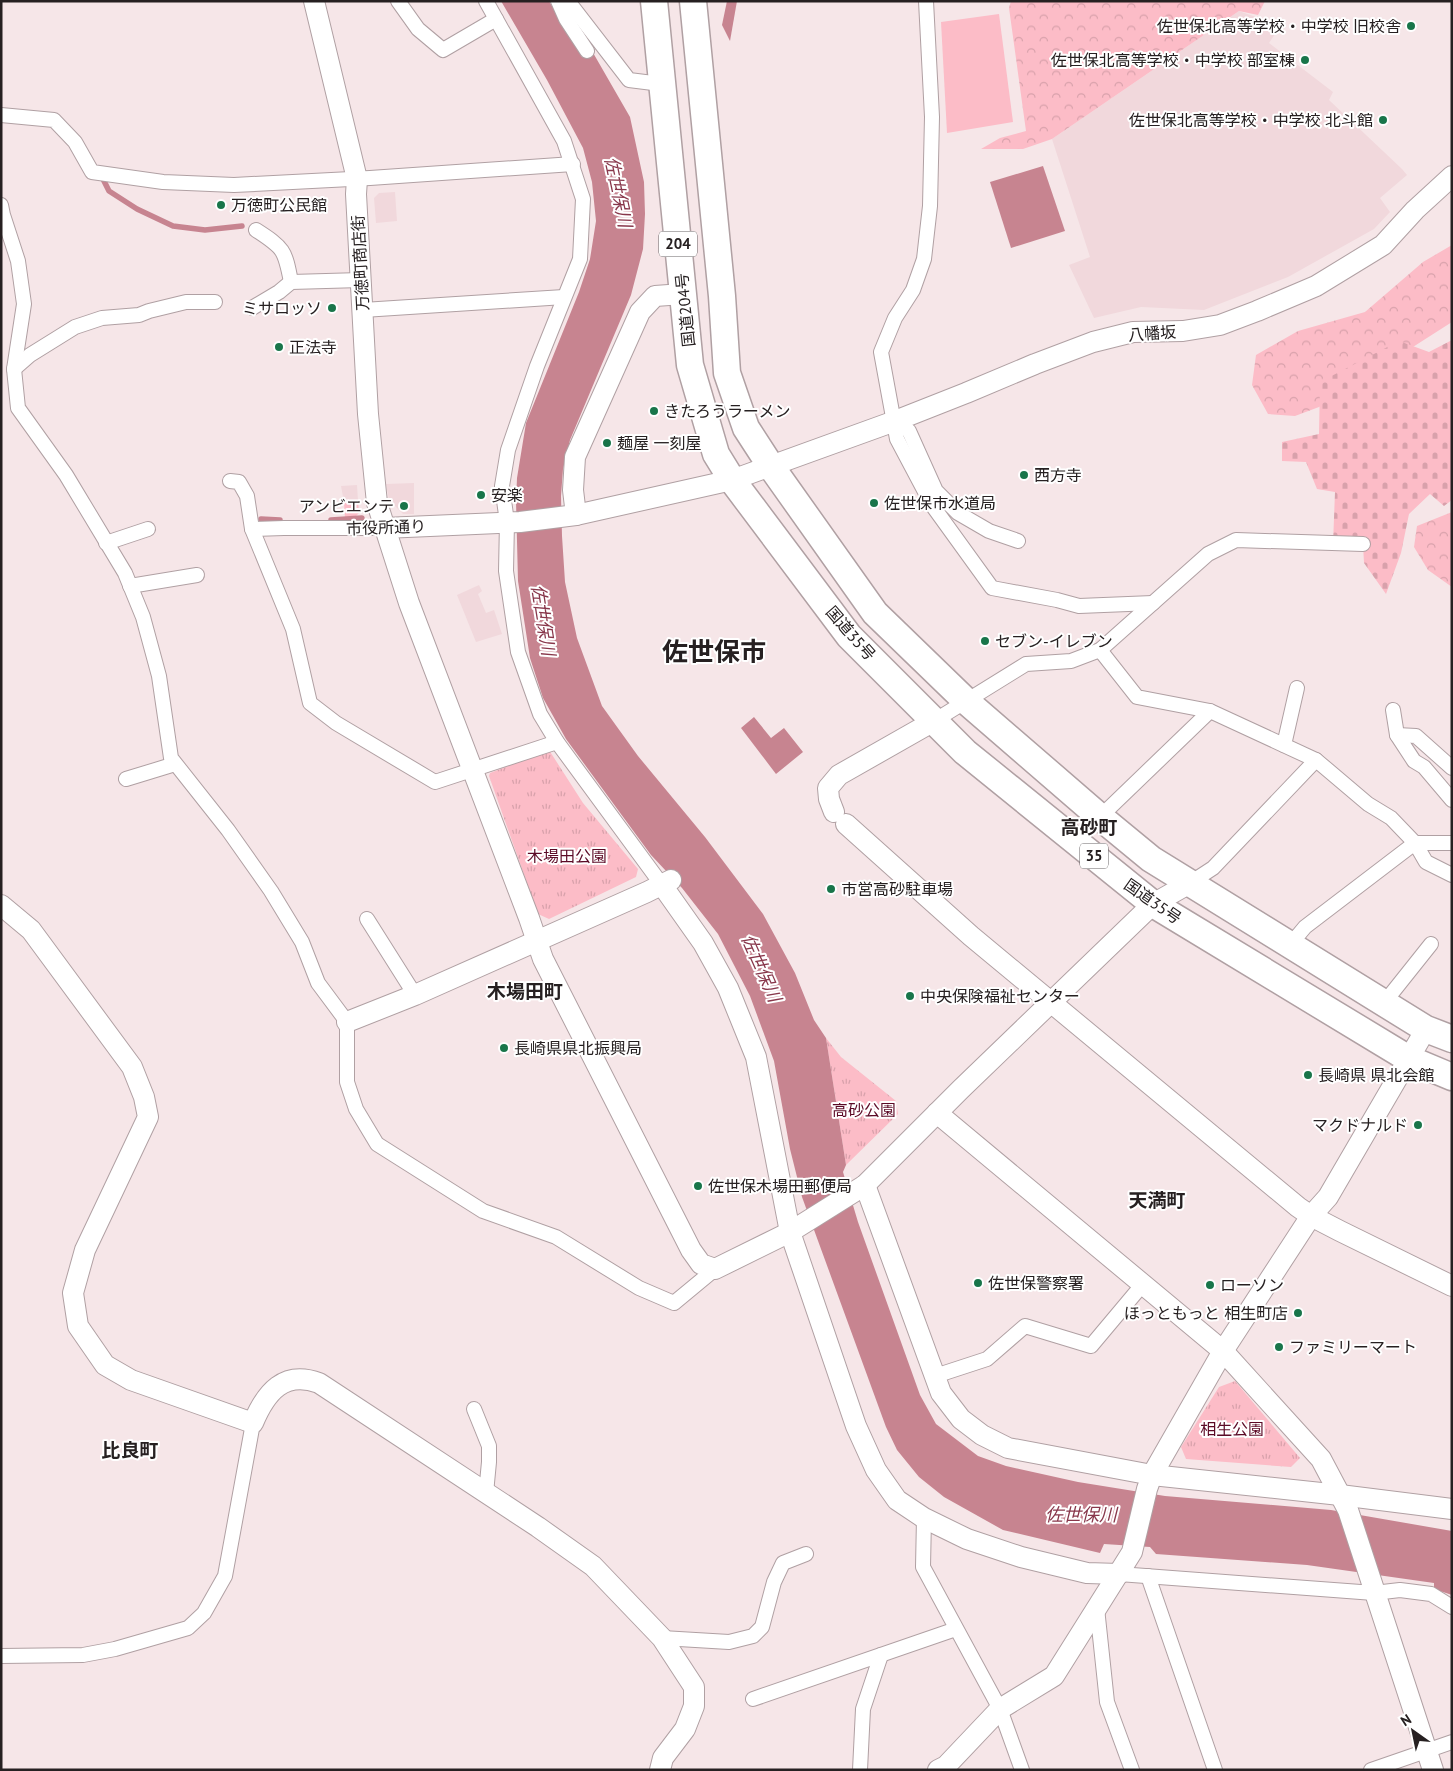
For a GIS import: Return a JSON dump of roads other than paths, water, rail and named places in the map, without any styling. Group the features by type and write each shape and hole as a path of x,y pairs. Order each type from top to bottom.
{"highway":[{"name":"国道204号","path":"654,1 690,365 716,454 732,480 794,562"},
{"name":"204","path":"693,1 722,296 727,373 746,428 822,539"},
{"name":"国道35号","path":"822,539 875,613 967,702 1151,859 1426,1029 1452,1039"},
{"name":"国道35号","path":"794,562 849,636 965,752 1152,904 1409,1059 1452,1077"}],"street":[{"name":"万徳町商店街","path":"314,1 357,179 356,194 369,424 377,503 384,528 409,603 543,959 691,1250 701,1264 715,1269"},
{"path":"398,1 418,29 443,50 496,19"},
{"path":"486,1 560,134 573,164 583,199 580,259 537,366 508,450 502,486 513,522 506,570 518,652 540,714 558,742 666,882 728,988 756,1057 796,1228 856,1426 876,1470 897,1500 924,1518 967,1539 1021,1557 1086,1573 1372,1586 1431,1594 1452,1607"},
{"path":"558,1 566,19 587,51"},
{"path":"568,1 628,80 662,84"},
{"path":"926,1 932,117 930,206 924,259 913,290 895,318 881,352 897,439 932,505 992,588 1079,606 1153,604"},
{"path":"1,115 54,120 75,142 92,172 163,182 234,185 357,179 573,164"},
{"name":"八幡坂","path":"770,465 966,393 1094,342 1133,332 1183,331 1220,325 1316,286 1383,246 1415,210 1452,176"},
{"path":"1,205 18,261 24,304 14,369 18,408 66,475 125,573 143,618 159,676 171,758 228,830 271,891 302,942 318,983 347,1022 347,1082 356,1109 376,1144 483,1211 556,1237 639,1288 674,1303 715,1269 796,1228 858,1190 1152,904 1213,868 1316,760"},
{"path":"256,230 277,243 287,259 291,282"},
{"path":"252,308 279,292 291,282 361,280"},
{"path":"683,294 655,296 640,312 575,457 570,516 732,480 770,465"},
{"path":"362,310 564,297"},
{"path":"14,369 30,355 76,327 102,318 139,315 186,302 215,302"},
{"path":"894,420 909,431 936,492 958,513 989,531 1018,541"},
{"path":"230,481 239,482 247,496 252,529 292,629 310,703 336,723 435,782 558,742"},
{"name":"市役所通り","path":"252,529 384,528 513,522 570,516"},
{"path":"106,543 148,529"},
{"path":"1364,544 1236,540 1208,554 1100,650 1071,661 1026,664 934,722 839,775 828,788 829,799 841,818 971,936 1311,1216 1452,1286"},
{"path":"130,586 197,574"},
{"path":"1100,650 1137,697 1210,711 1316,760 1368,804 1391,818 1415,843 1426,862 1452,875"},
{"path":"1284,745 1297,688"},
{"path":"1393,710 1397,735 1414,761 1424,767 1452,800"},
{"path":"1100,817 1210,711"},
{"path":"1397,735 1416,736 1452,768"},
{"path":"126,779 175,764"},
{"path":"1290,945 1305,927 1415,843 1452,843"},
{"path":"347,1022 415,995 666,882"},
{"path":"1,905 7,908 31,930 132,1067 144,1096 148,1117 85,1250 73,1293 78,1326 104,1365 130,1380 253,1423"},
{"path":"367,919 415,995"},
{"path":"1384,1003 1431,944"},
{"path":"938,1770 946,1766 1000,1709 1054,1676 1132,1552 1149,1482 1224,1351 1311,1216 1328,1197 1426,1029"},
{"path":"937,1113 1224,1351 1321,1459 1344,1503 1430,1760"},
{"path":"858,1190 941,1393 961,1419 982,1436 1008,1448 1149,1482 1344,1503 1452,1509"},
{"path":"935,1376 987,1359 1025,1326 1091,1346 1143,1284"},
{"path":"1,1656 84,1655 188,1628 204,1613 225,1576 253,1423 260,1405 274,1389 291,1379 306,1378 319,1383 593,1566 662,1638 694,1687 694,1706 685,1730 663,1758 660,1770"},
{"path":"474,1409 489,1446 486,1493"},
{"path":"924,1518 922,1567 1000,1709 1022,1770"},
{"path":"662,1638 729,1642 753,1636 762,1627 774,1582 782,1563 806,1554"},
{"path":"1148,1576 1215,1770"},
{"path":"1097,1608 1107,1702 1132,1770"},
{"path":"753,1699 956,1629"},
{"path":"860,1770 863,1709 881,1655"},
{"path":"1371,1770 1430,1760 1452,1742"}],"water":[{"name":"佐世保川","path":"501,1 549,1 582,57 592,51 630,117 644,182 643,249 631,295 570,440 563,469 561,496 565,582 577,638 602,706 638,756 705,837 763,914 795,973 814,1020 826,1038 846,1165 843,1172 858,1222 920,1395 936,1424 978,1456 1006,1466 1078,1482 1165,1496 1331,1510 1452,1531 1452,1595 1434,1589 1434,1583 1307,1565 1156,1554 1150,1547 1104,1544 1100,1553 1003,1530 944,1497 919,1477 897,1450 886,1427 802,1197 790,1149 774,1061 750,996 718,934 682,888 651,855 566,739 543,698 530,658 518,581 517,478 526,423 579,292 590,259 596,221 592,182 583,148 547,80"},
{"path":"727,1 737,1 730,41 722,25"},
{"path":"1043,166 1065,231 1011,248 990,182"},
{"path":"754,717 771,738 784,728 803,752 776,774 741,728"}],"waterway":[{"path":"103,179 109,191 137,209 173,226 205,230 242,226"},
{"path":"331,520 362,518"},
{"path":"261,519 280,520"}],"place":[{"name":"佐世保北高等学校・中学校 旧校舎","path":"1411,26"},
{"name":"佐世保北高等学校・中学校 部室棟","path":"1305,60"},
{"name":"佐世保北高等学校・中学校 北斗館","path":"1383,120"},
{"name":"万徳町公民館","path":"221,205"},
{"name":"ミサロッソ","path":"332,308"},
{"name":"正法寺","path":"279,347"},
{"name":"きたろうラーメン","path":"654,411"},
{"name":"麺屋 一刻屋","path":"607,443"},
{"name":"西方寺","path":"1024,475"},
{"name":"安楽","path":"481,495"},
{"name":"佐世保市水道局","path":"874,503"},
{"name":"アンビエンテ","path":"404,506"},
{"name":"セブン-イレブン","path":"985,641"},
{"name":"市営高砂駐車場","path":"831,889"},
{"name":"中央保険福祉センター","path":"910,996"},
{"name":"長崎県県北振興局","path":"504,1048"},
{"name":"長崎県 県北会館","path":"1308,1075"},
{"name":"マクドナルド","path":"1418,1125"},
{"name":"佐世保木場田郵便局","path":"698,1186"},
{"name":"佐世保警察署","path":"978,1283"},
{"name":"ローソン","path":"1210,1285"},
{"name":"ほっともっと 相生町店","path":"1298,1313"},
{"name":"ファミリーマート","path":"1279,1347"}],"district":[{"name":"佐世保市","path":"714,652"},
{"name":"高砂町","path":"1089,827"},
{"name":"木場田町","path":"525,991"},
{"name":"天満町","path":"1157,1200"},
{"name":"比良町","path":"130,1450"}],"park label":[{"name":"木場田公園","path":"567,856"},
{"name":"高砂公園","path":"864,1110"},
{"name":"相生公園","path":"1232,1429"}]}
